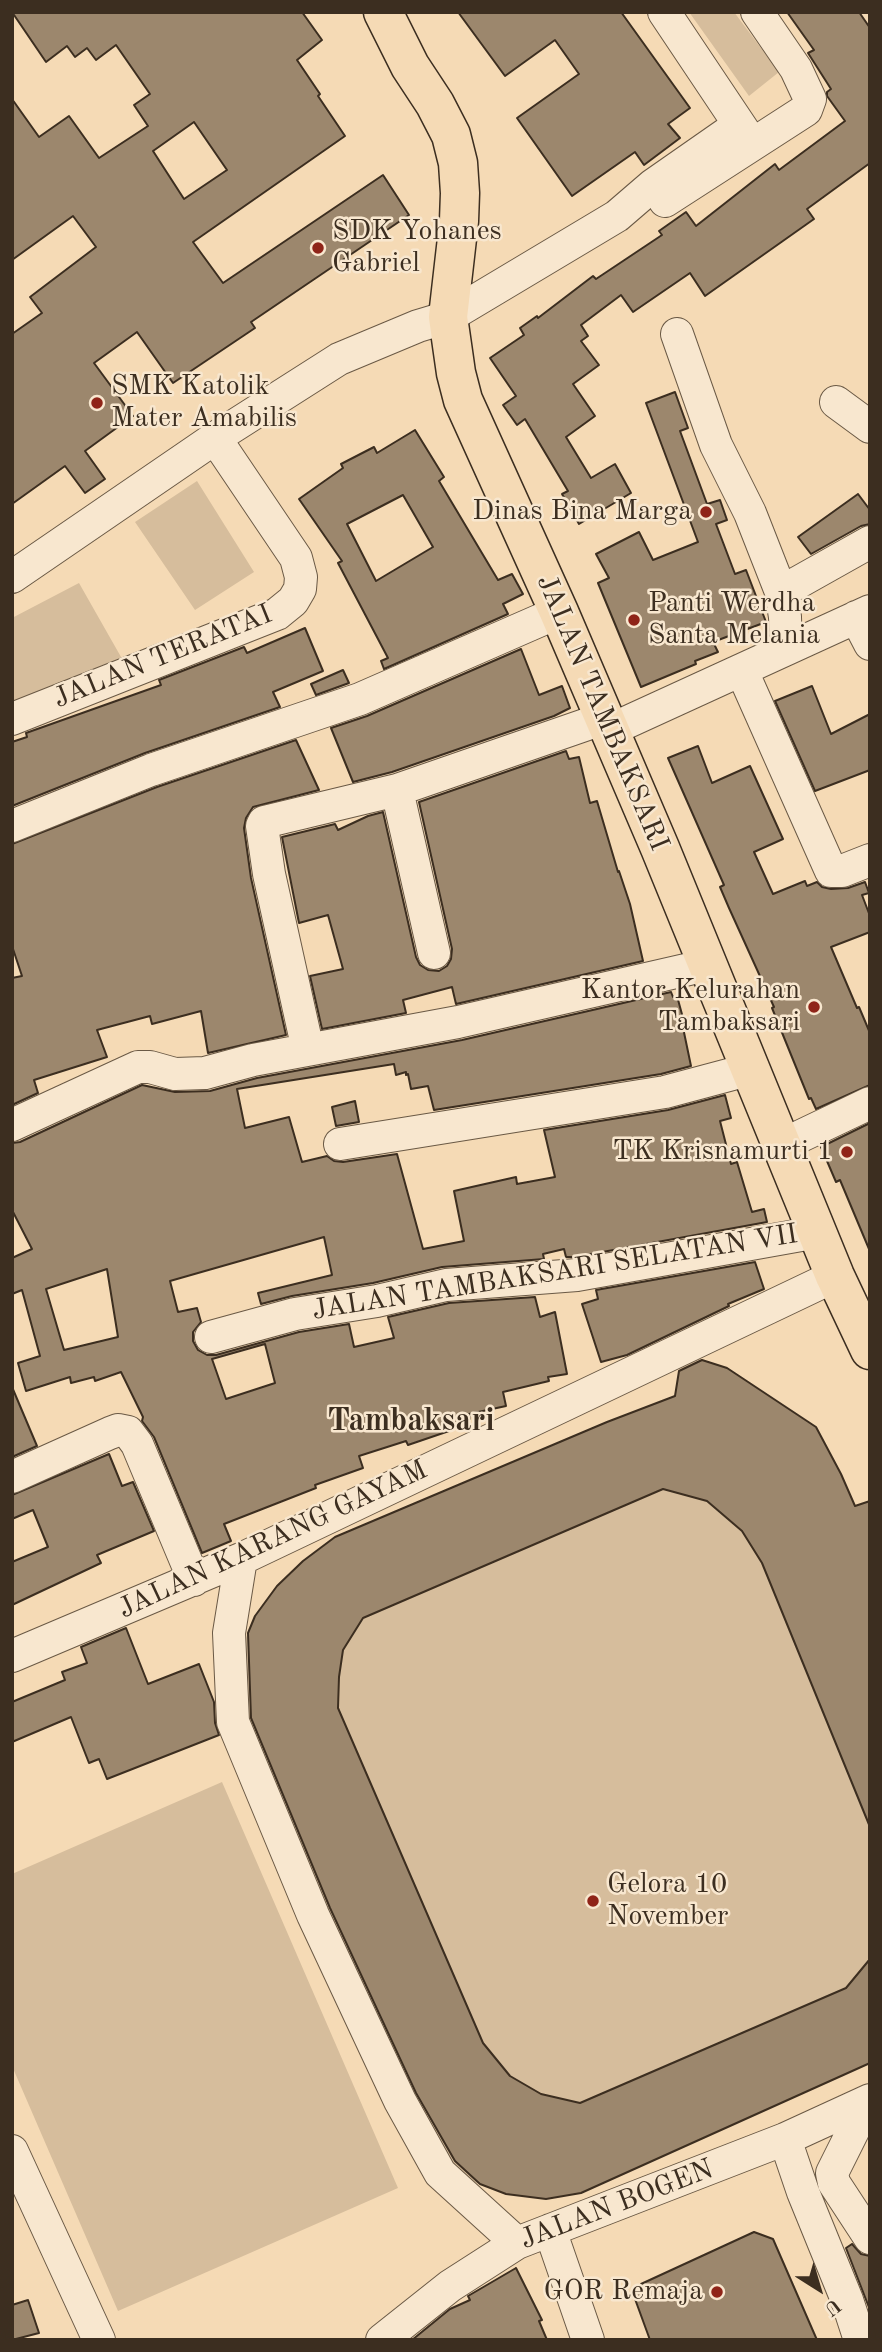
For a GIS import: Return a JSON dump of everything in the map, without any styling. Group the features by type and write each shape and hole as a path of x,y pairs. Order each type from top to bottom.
{"main road":[{"name":"JALAN TAMBAKSARI","path":"363,12 410,66"},
{"name":"JALAN TAMBAKSARI","path":"383,12 410,66 451,135 458,163 459,221 448,317 463,400 607,724 835,1276 870,1350"}],"street":[{"path":"664,12 746,134"},
{"path":"12,577 215,438 339,359 418,326 448,317 617,216 653,185 746,134 806,110 810,99 796,69 757,12"},
{"path":"677,334 716,445 750,513 781,592 786,649"},
{"path":"836,402 870,427"},
{"name":"JALAN TERATAI","path":"12,719 277,614 293,601 300,589 296,558 215,438"},
{"path":"781,592 870,542"},
{"path":"12,826 151,770 360,699 559,612"},
{"path":"308,1050 269,874 262,826 264,822 397,790 607,724 742,671 786,649 865,624"},
{"path":"742,671 831,871 842,871 870,860"},
{"path":"397,790 434,953"},
{"path":"12,1125 138,1067 189,1075 457,1022 707,965"},
{"path":"340,1144 665,1092 751,1069"},
{"path":"782,1144 870,1103"},
{"name":"JALAN TAMBAKSARI SELATAN VII","path":"211,1337 295,1314 377,1301 446,1285 577,1275 818,1232"},
{"name":"JALAN KARANG GAYAM","path":"12,1656 241,1559 835,1276"},
{"path":"12,1477 110,1433 118,1430 128,1432 137,1444 194,1580"},
{"path":"241,1559 229,1633 233,1722 313,1915 400,2101 440,2173 517,2243"},
{"path":"869,2100 832,2176 870,2238"},
{"name":"JALAN BOGEN","path":"382,2340 450,2286 517,2243 785,2139 869,2100"},
{"path":"785,2139 860,2340"},
{"path":"12,2151 99,2340"},
{"path":"550,2230 588,2340"}],"shaded area":[{"path":"689,12 734,12 779,72 749,96"},
{"path":"197,481 254,572 195,610 135,522"},
{"path":"79,583 125,664 12,707 12,618"},
{"name":"Gelora 10 November","path":"682,1353 727,1368 816,1427 841,1474 854,1506 870,1501 870,2063 581,2193 546,2199 506,2194 474,2182 441,2158 245,1739 239,1655 255,1616 277,1586 303,1561 335,1537 675,1396"},
{"path":"222,1782 398,2188 118,2311 12,2066 12,1874"}],"building":[{"path":"12,12 302,12 322,40 297,60 345,136 193,242 223,283 383,175 409,215 251,322 255,328 173,383 137,332 94,363 133,416 85,451 105,479 85,493 65,466 12,504 12,334 42,313 30,297 96,247 73,216 12,260 12,99 39,137 69,116 99,158 148,126 134,105 150,94 116,45 96,60 87,48 75,57 67,46 46,62","holes":["194,122 227,170 184,199 153,151"]},
{"path":"458,12 621,12 690,108 668,124 680,138 644,165 635,152 572,196 517,118 579,74 555,40 505,76"},
{"path":"787,12 859,12 870,28 870,163 807,209 814,219 705,296 690,273 633,312 621,295 581,325 588,336 581,341 599,365 573,384 595,416 566,437 591,478 615,464 631,493 579,524 562,494 568,491 525,419 517,425 503,405 516,396 490,358 524,335 520,328 537,316 538,318 593,276 596,279 662,235 659,231 686,212 696,226 775,164 779,170 845,121 827,96 831,89 808,53 814,50"},
{"path":"675,392 688,428 680,431 707,504 720,500 727,520 716,524 735,574 746,570 766,622 713,642 718,652 641,687 598,583 609,578 596,554 639,532 653,560 698,542 646,403"},
{"path":"415,430 444,477 439,481 498,580 512,574 523,594 503,604 508,614 384,669 381,661 388,658 338,563 342,561 299,499 343,468 341,464 374,447 377,453","holes":["403,495 433,547 376,581 347,524"]},
{"path":"858,494 870,510 870,524 861,526 811,554 798,537"},
{"path":"305,628 323,671 273,692 280,707 145,753 12,806 12,742 27,737 26,733 161,685 159,680 244,647 247,653"},
{"path":"521,649 539,695 562,686 570,708 554,716 392,772 353,782 331,728 367,716"},
{"path":"343,670 349,683 316,695 311,684"},
{"path":"812,686 831,734 870,714 870,770 815,791 775,701"},
{"path":"296,740 319,790 253,807 246,818 244,828 251,878 286,1035 208,1053 201,1011 152,1024 150,1016 97,1030 107,1057 34,1080 38,1093 12,1105 12,978 22,976 12,946 12,844 157,787"},
{"path":"698,746 712,783 750,766 783,839 754,852 773,894 805,881 807,886 817,882 822,887 831,889 848,888 865,882 869,893 862,895 870,916 870,932 831,947 870,1033 870,1085 816,1109 811,1098 809,1099 772,1008 774,1007 720,887 724,885 668,758"},
{"path":"566,751 569,759 579,757 590,803 597,801 630,904 643,961 456,1004 452,987 403,1000 406,1013 322,1029 310,976 343,969 328,915 299,923 282,837 335,824 338,830 383,812 416,957 420,965 428,970 439,971 447,966 452,949 419,802"},
{"path":"671,992 673,997 677,996 683,1018 691,1066 661,1074 434,1110 428,1086 411,1089 408,1074 406,1075 406,1072 396,1075 394,1064 237,1089 245,1128 289,1117 302,1162 327,1156 334,1161 343,1162 397,1154 423,1249 464,1241 454,1191 516,1177 517,1184 555,1177 544,1130 668,1110 725,1095 731,1118 720,1121 731,1164 737,1162 752,1212 764,1209 767,1222 575,1257 566,1257 564,1249 543,1254 544,1259 442,1267 261,1304 258,1293 332,1275 324,1237 170,1281 178,1312 197,1308 201,1322 193,1332 193,1341 198,1350 207,1355 216,1355 299,1332 349,1324 354,1347 394,1338 388,1317 449,1303 535,1297 540,1317 555,1312 567,1374 548,1377 549,1381 503,1392 506,1406 469,1414 470,1419 451,1424 452,1430 408,1445 406,1441 359,1456 363,1468 315,1485 316,1488 224,1524 231,1541 202,1553 154,1437 142,1421 143,1417 121,1372 95,1381 94,1377 71,1383 70,1377 26,1391 18,1363 40,1356 22,1290 12,1294 12,1258 32,1249 12,1210 12,1143 20,1142 142,1085 175,1092 210,1091 257,1078 462,1040","holes":["107,1269 118,1337 64,1350 46,1289","265,1344 275,1383 226,1399 212,1359"]},
{"path":"355,1101 359,1122 336,1126 332,1107"},
{"path":"870,1123 869,1249 840,1180 836,1182 821,1147"},
{"path":"755,1262 764,1289 728,1304 729,1306 627,1355 601,1362 582,1304 598,1299 596,1290"},
{"path":"702,1360 727,1368 816,1427 855,1506 870,1501 870,1827 762,1563 742,1531 707,1501 663,1489 363,1618 343,1650 338,1708 483,2043 510,2076 541,2094 580,2103 846,1988 870,1959 870,2063 581,2193 546,2199 506,2194 480,2184 455,2161 416,2093 330,1908 251,1718 248,1633 255,1616 277,1586 303,1561 335,1537 675,1396 679,1371"},
{"path":"12,1387 37,1446 12,1457"},
{"path":"109,1454 122,1486 133,1482 154,1531 97,1555 101,1563 12,1605 12,1562 48,1547 33,1510 12,1519 12,1495"},
{"path":"126,1628 148,1684 199,1664 214,1702 215,1723 219,1735 107,1779 99,1759 89,1763 71,1717 12,1742 12,1702 65,1680 62,1672 87,1663 81,1647"},
{"name":"GOR Remaja","path":"754,2232 773,2239 817,2340 650,2340 635,2299 641,2284"},
{"path":"852,2244 861,2254 870,2256 870,2310 846,2248"},
{"path":"516,2268 542,2320 539,2321 547,2340 412,2340 450,2309 470,2300 468,2296"},
{"path":"28,2300 39,2333 12,2340 12,2305"}],"place":[{"name":"SDK Yohanes Gabriel","path":"318,248"},
{"name":"SMK Katolik Mater Amabilis","path":"97,403"},
{"name":"Dinas Bina Marga","path":"706,512"},
{"name":"Panti Werdha Santa Melania","path":"634,620"},
{"name":"Kantor Kelurahan Tambaksari","path":"814,1007"},
{"name":"TK Krisnamurti 1","path":"847,1152"},
{"name":"Gelora 10 November","path":"593,1901"},
{"name":"GOR Remaja","path":"717,2292"}],"district":[{"name":"Tambaksari","path":"411,1422"}]}
